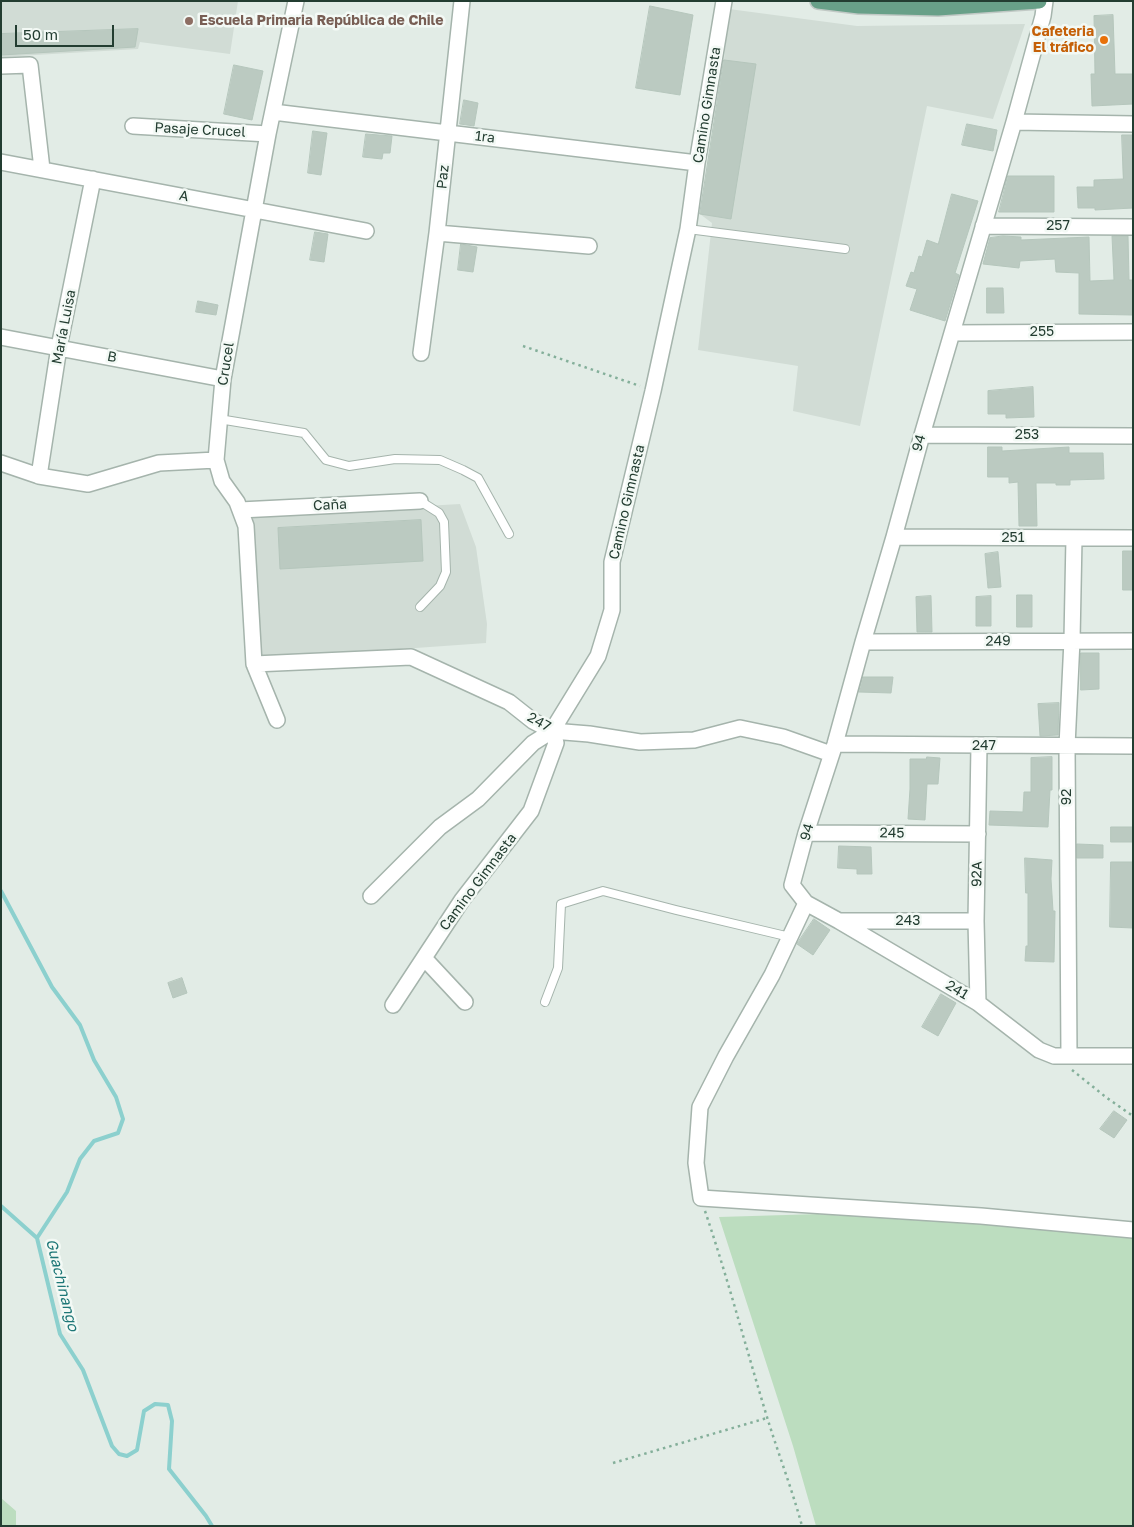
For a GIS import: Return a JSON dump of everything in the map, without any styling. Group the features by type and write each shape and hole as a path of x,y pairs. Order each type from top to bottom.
{"main road":[{"path":"818,1 859,6 1039,1"}],"street":[{"name":"Crucel","path":"277,720 254,664 246,526 237,502 222,481 216,460 223,379 268,134 296,1"},
{"name":"Paz","path":"421,353 437,233 462,1"},
{"name":"Camino Gimnasta","path":"393,1005 462,900 531,811 556,743 552,731 598,656 612,610 612,562 653,391 688,229 724,1"},
{"name":"94","path":"792,885 1014,122 1043,16 1044,1"},
{"path":"1,66 30,65 42,169"},
{"name":"1ra","path":"273,112 697,163"},
{"path":"1014,122 1133,124"},
{"name":"Pasaje Crucel","path":"133,126 268,134"},
{"name":"A","path":"1,162 366,231"},
{"name":"María Luisa","path":"39,476 59,347 93,179"},
{"name":"257","path":"983,226 1133,227"},
{"path":"437,233 589,246"},
{"name":"255","path":"952,332 1133,332"},
{"name":"B","path":"1,336 223,379"},
{"name":"253","path":"922,435 1133,436"},
{"path":"1,463 39,476 88,484 159,463 216,460"},
{"name":"Caña","path":"240,510 420,501"},
{"name":"251","path":"894,537 1133,538"},
{"name":"92","path":"1062,1056 1066,746 1072,640 1074,538"},
{"name":"249","path":"862,642 1133,641"},
{"name":"247","path":"254,664 412,657 509,702 533,721 552,731 589,734 640,742 694,740 740,728 833,749 979,746 1133,746"},
{"path":"371,896 440,827 478,799 533,743 552,731"},
{"name":"92A","path":"978,1003 976,921 979,746"},
{"name":"245","path":"806,833 978,834"},
{"name":"241","path":"792,885 806,903 840,921 978,1003 1039,1050 1062,1056 1133,1056"},
{"path":"806,903 772,975 726,1056 700,1107 696,1162 701,1198 981,1216 1133,1230"},
{"name":"243","path":"840,921 976,921"},
{"path":"424,958 465,1002"}],"lane":[{"path":"688,229 845,249"},
{"path":"219,419 304,433 326,460 349,466 395,459 440,460 478,478 510,534"},
{"path":"420,501 439,513 444,522 446,572 440,586 420,607"},
{"path":"545,1002 558,968 561,904 603,891 790,937"}],"path":[{"path":"523,346 653,391"},
{"path":"1062,1056 1107,1098 1133,1116"},
{"path":"701,1198 721,1259 767,1418 794,1496 802,1526"},
{"path":"613,1463 767,1418"}],"shaded area":[{"path":"1,1 238,1 230,54 140,42 138,49 1,57"},
{"path":"729,9 857,26 1025,24 993,119 927,106 860,426 793,411 798,366 698,350 712,223 700,214 724,60"},
{"path":"460,504 476,547 487,624 486,643 261,659 252,516"}],"green space":[{"path":"819,1214 1133,1234 1133,1526 816,1526 793,1446 719,1217"},
{"path":"1,1498 16,1511 16,1526 1,1526"}],"building":[{"path":"650,6 693,15 680,95 636,88"},
{"path":"1113,15 1115,74 1133,74 1133,104 1092,106 1091,74 1095,74 1094,16"},
{"path":"138,29 135,47 1,55 1,34"},
{"path":"724,60 756,64 731,219 700,214"},
{"path":"234,65 263,71 252,120 224,114"},
{"path":"464,100 478,103 474,126 460,124"},
{"path":"967,124 997,130 993,151 962,145"},
{"path":"313,131 327,133 321,175 308,173"},
{"path":"366,134 392,136 390,153 383,153 382,159 363,157"},
{"path":"1122,135 1133,135 1133,208 1095,210 1095,208 1078,208 1077,187 1094,187 1094,180 1123,179"},
{"path":"1008,176 1054,176 1054,212 999,212"},
{"path":"952,194 978,201 955,273 959,275 945,321 910,310 917,289 906,286 911,272 914,273 919,256 922,257 927,240 938,244"},
{"path":"315,232 328,234 324,262 310,260"},
{"path":"1003,236 1021,237 1021,240 1089,237 1090,281 1114,280 1112,236 1128,236 1129,280 1133,280 1133,315 1079,314 1079,273 1056,272 1055,259 1020,261 1019,268 983,264 990,238"},
{"path":"461,244 477,247 473,272 458,270"},
{"path":"987,288 1003,288 1004,313 987,313"},
{"path":"198,301 218,305 216,315 196,312"},
{"path":"1033,387 1034,417 1006,418 1006,414 988,414 988,391"},
{"path":"988,447 1002,447 1002,451 1069,447 1069,453 1103,453 1104,479 1070,480 1070,485 1036,483 1037,526 1019,526 1018,482 1009,483 1009,477 988,477"},
{"path":"421,520 423,561 280,569 278,528"},
{"path":"1123,551 1133,551 1133,590 1123,590"},
{"path":"998,552 1001,587 988,588 985,554"},
{"path":"1017,595 1032,595 1032,627 1017,627"},
{"path":"931,596 932,632 917,632 916,597"},
{"path":"991,596 991,626 976,626 976,597"},
{"path":"1081,653 1099,653 1099,689 1081,690"},
{"path":"863,677 893,677 891,693 859,692"},
{"path":"1059,703 1058,735 1040,736 1038,704"},
{"path":"927,757 940,758 938,784 927,784 925,820 908,819 910,759 926,759"},
{"path":"1052,757 1052,790 1050,790 1048,827 989,825 990,811 1023,812 1024,792 1031,792 1031,758"},
{"path":"1111,827 1133,827 1133,842 1111,842"},
{"path":"1077,844 1103,845 1103,858 1077,858"},
{"path":"839,846 871,847 872,874 857,874 857,869 838,868"},
{"path":"1025,858 1052,860 1051,879 1053,911 1055,911 1054,962 1025,961 1026,946 1028,946 1028,893 1026,893"},
{"path":"1111,862 1133,862 1133,928 1110,927"},
{"path":"814,919 830,930 813,955 797,944"},
{"path":"182,978 187,993 173,998 168,983"},
{"path":"941,994 956,1003 938,1036 922,1027"},
{"path":"1114,1111 1127,1120 1114,1138 1100,1129"}],"waterway":[{"name":"Guachinango","path":"1,891 52,987 80,1025 94,1060 116,1097 123,1119 118,1133 94,1141 80,1159 67,1192 37,1238 60,1334 83,1370 112,1446 119,1454 127,1456 137,1450 144,1411 155,1404 168,1405 172,1421 169,1469 212,1526"},
{"path":"1,1206 37,1238"}],"place":[{"name":"Escuela Primaria República de Chile","path":"189,21"},
{"name":"Cafeteria El tráfico","path":"1104,40"}]}
